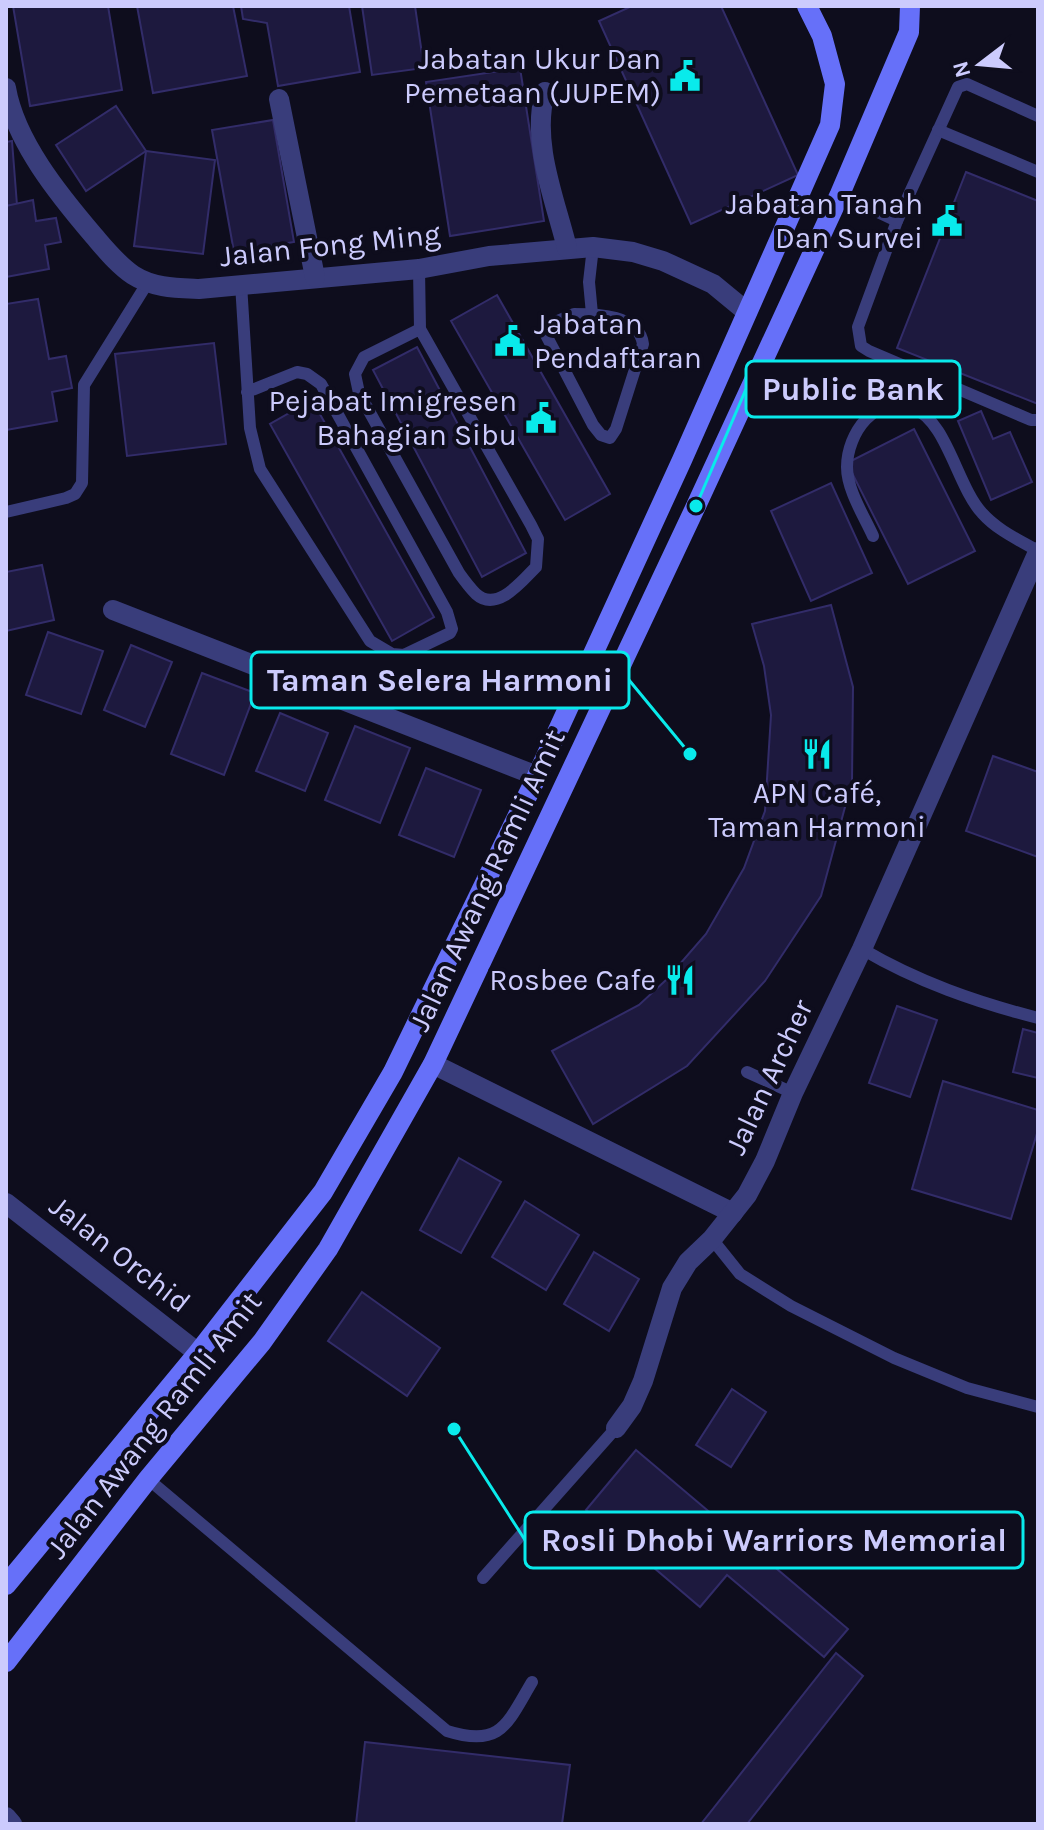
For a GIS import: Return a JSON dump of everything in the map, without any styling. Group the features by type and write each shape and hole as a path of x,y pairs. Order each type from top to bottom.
{"main road":[{"name":"Jalan Awang Ramli Amit","path":"6,1585 198,1353 323,1192 393,1072 537,776 830,125 835,84 822,36 807,6"},
{"name":"Jalan Awang Ramli Amit","path":"6,1662 148,1479 262,1342 328,1249 433,1064 840,194 909,32 910,6"},
{"path":"909,32 927,6"}],"street":[{"name":"Jalan Fong Ming","path":"6,88 30,149 58,194 114,259 134,276 167,288 419,269 489,256 593,247 633,252 663,261 713,284 747,312"},
{"path":"545,92 540,113 540,133 567,248"},
{"path":"279,99 315,277"},
{"name":"Jalan Archer","path":"616,1428 632,1406 643,1381 672,1288 688,1262 712,1239 747,1195 765,1161 1038,551"},
{"path":"113,610 537,776"},
{"path":"433,1064 733,1213"},
{"name":"Jalan Orchid","path":"6,1203 198,1353"},
{"path":"6,1817 12,1824"}],"lane":[{"path":"1038,116 967,84 958,87 897,221 858,327 861,346 1031,420 1038,420"},
{"path":"938,130 1038,172"},
{"path":"840,194 897,221"},
{"path":"592,314 589,282 593,247"},
{"path":"419,269 420,329 538,539 536,567 501,598 493,601 476,595 459,573 359,393 355,374 364,357 420,329"},
{"path":"6,512 66,498 75,494 82,483 84,385 148,282"},
{"path":"241,284 247,392 250,428 260,469 370,641 392,654 404,655 450,633 452,629 447,612 321,384 307,374 297,372 247,392"},
{"path":"574,314 592,314 634,325 641,333 643,344 614,435 606,438 593,425 545,333 548,325 558,319 574,314"},
{"path":"873,536 847,469 855,433 868,416 882,407 911,407 935,426 967,492 983,514 1038,551"},
{"path":"862,949 925,982 989,1006 1038,1018"},
{"path":"747,1072 793,1093"},
{"path":"712,1239 740,1274 791,1306 894,1358 967,1388 1038,1407"},
{"name":"Jalan Archer","path":"483,1578 616,1428"},
{"path":"148,1479 447,1731 483,1738 497,1730 510,1720 532,1682"}],"building":[{"path":"13,6 108,6 122,90 30,106"},
{"path":"137,6 233,6 247,76 153,93"},
{"path":"241,6 349,6 360,72 278,86 267,23 243,19"},
{"path":"362,6 415,6 424,68 372,75"},
{"path":"632,6 721,6 798,175 691,224 599,21"},
{"path":"520,68 544,221 450,236 426,82"},
{"path":"116,106 146,151 86,191 56,145"},
{"path":"273,120 294,242 234,252 212,130"},
{"path":"12,141 17,205 6,206 6,142"},
{"path":"146,151 215,160 203,254 134,246"},
{"path":"966,172 1038,201 1038,404 897,348"},
{"path":"33,200 36,221 56,218 61,242 45,245 49,269 6,277 6,206"},
{"path":"497,295 610,494 565,520 451,321"},
{"path":"38,299 49,359 66,356 72,388 52,392 57,421 6,430 6,304"},
{"path":"214,343 226,444 127,456 115,354"},
{"path":"417,347 526,553 482,577 373,370"},
{"path":"312,400 434,617 392,641 270,424"},
{"path":"981,411 993,439 1010,432 1032,482 991,500 958,421"},
{"path":"914,429 975,551 908,584 847,463"},
{"path":"831,483 872,573 811,601 771,511"},
{"path":"42,565 54,620 6,631 6,572"},
{"path":"831,605 853,687 852,781 821,896 765,981 687,1066 593,1124 552,1051 639,1005 666,980 706,934 744,868 765,811 771,715 764,666 752,624"},
{"path":"48,632 103,651 81,714 26,695"},
{"path":"131,645 172,662 145,727 104,710"},
{"path":"202,673 255,693 224,775 171,754"},
{"path":"280,713 328,733 305,791 256,771"},
{"path":"355,726 410,748 380,823 325,800"},
{"path":"993,756 1038,772 1038,857 966,831"},
{"path":"426,768 481,790 454,857 399,835"},
{"path":"897,1006 937,1020 910,1097 869,1083"},
{"path":"1023,1029 1038,1033 1038,1078 1013,1072"},
{"path":"943,1081 1038,1110 1038,1130 1011,1219 912,1189"},
{"path":"459,1158 501,1182 461,1253 420,1230"},
{"path":"525,1201 579,1235 546,1290 492,1257"},
{"path":"594,1252 639,1279 609,1331 564,1304"},
{"path":"362,1292 440,1348 407,1396 328,1341"},
{"path":"732,1389 766,1412 731,1467 696,1445"},
{"path":"636,1450 848,1629 824,1657 727,1575 700,1607 586,1510"},
{"path":"836,1653 863,1676 747,1824 701,1824"},
{"path":"365,1742 570,1765 562,1824 356,1824"}],"place":[{"name":"Jabatan Ukur Dan Pemetaan (JUPEM)","path":"685,76"},
{"name":"Jabatan Tanah Dan Survei","path":"947,221"},
{"name":"Jabatan Pendaftaran","path":"510,341"},
{"name":"Pejabat Imigresen Bahagian Sibu","path":"541,418"},
{"name":"Public Bank","path":"696,506"},
{"name":"Taman Selera Harmoni","path":"690,754"},
{"name":"APN Café, Taman Harmoni","path":"817,754"},
{"name":"Rosbee Cafe","path":"680,980"},
{"name":"Rosli Dhobi Warriors Memorial","path":"454,1429"}]}
